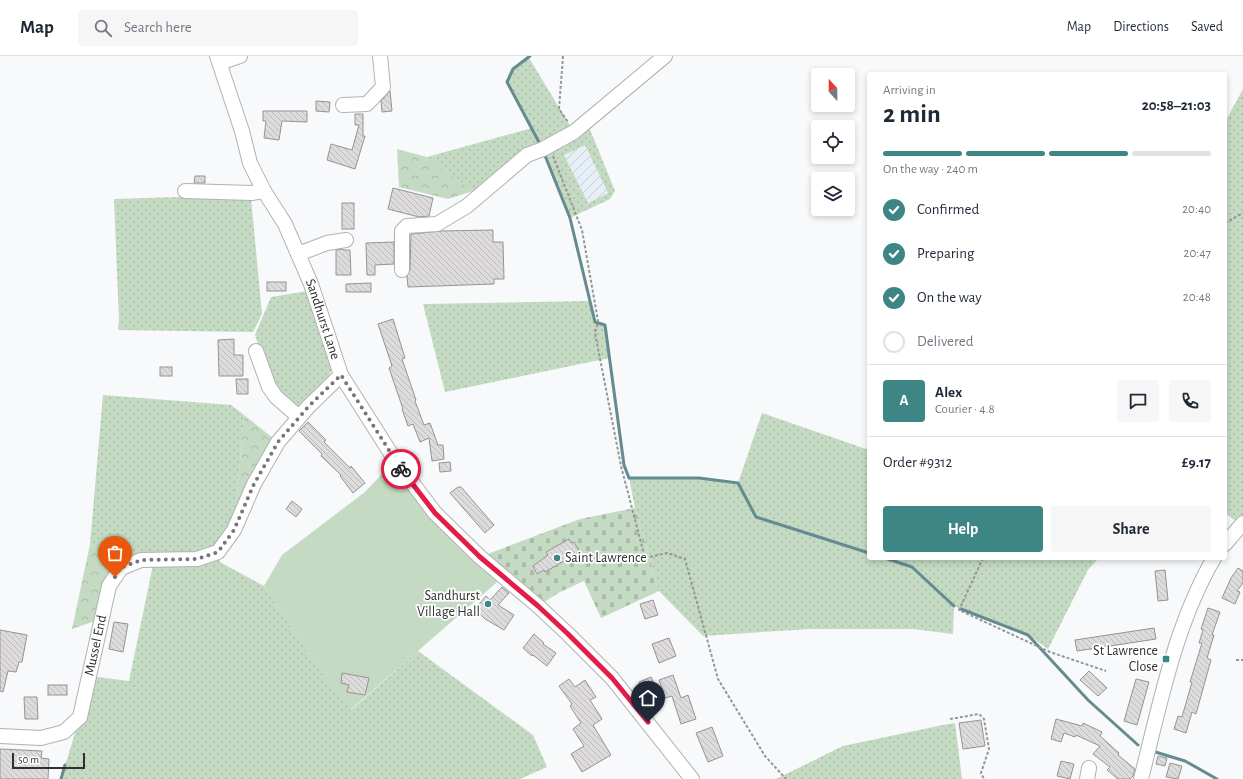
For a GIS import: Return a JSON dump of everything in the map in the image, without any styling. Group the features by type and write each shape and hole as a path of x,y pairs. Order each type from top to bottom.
{"street":[{"path":"218,60 240,56"},
{"path":"343,105 366,104 383,87 380,56"},
{"path":"402,270 402,231 407,226 437,224 467,206 527,155 549,146 574,132 665,56"},
{"name":"Sandhurst Lane","path":"218,60 242,131 250,163 264,191 285,224 311,284 341,375 399,465 435,513 480,557 563,630 612,678 692,779"},
{"path":"185,191 252,193 264,191"},
{"path":"298,254 327,243 346,240"},
{"path":"256,351 270,387 276,397 299,417"},
{"name":"Mussel End","path":"0,736 41,738 64,732 80,717 109,586 120,568 141,560 197,559 218,552 234,530 254,484 278,442 299,417 341,375"},
{"path":"1227,542 1243,524"},
{"path":"1141,779 1168,670 1202,579 1213,560"}],"path":[{"path":"564,56 560,109 574,132"},
{"path":"549,146 582,230 598,321 595,333 621,466 645,558 667,553 686,559 718,679 765,756 786,779"},
{"path":"1227,222 1243,213"},
{"path":"982,560 959,610 1050,652 1106,671"},
{"path":"1236,660 1243,660"},
{"path":"950,719 980,714 984,719 989,749 981,773 984,779"}],"shaded area":[{"path":"585,144 608,193 588,203 564,155"}],"green space":[{"path":"529,58 574,132 587,122 615,191 610,199 570,218 542,149 478,197 473,191 427,157 532,128 507,82 513,69","holes":["585,145 608,193 588,203 564,155"]},
{"path":"1243,89 1243,523 1241,525 1227,514 1227,118"},
{"path":"397,149 427,157 473,191 448,199 399,187"},
{"path":"180,197 251,198 262,314 253,332 118,330 119,320 114,199"},
{"path":"308,291 333,367 328,378 299,407 294,408 278,396 265,366 255,335 271,297"},
{"path":"590,301 595,322 605,325 609,358 445,392 423,304"},
{"path":"103,395 231,405 244,415 234,530 218,552 220,562 264,586 319,669 351,710 418,651 533,735 547,767 520,779 61,779 80,717 89,676 129,681 154,560 141,560 90,544"},
{"path":"762,413 867,449 867,560 1097,560 1088,570 1048,649 1028,635 954,606 953,634 913,629 809,629 703,636 659,591 635,508 629,478 699,478 738,483"},
{"path":"244,415 278,442 234,530"},
{"path":"395,460 503,577 350,710 319,669 264,586 282,555 365,492"},
{"path":"635,508 659,591 601,618 584,581 560,592 538,606 480,557 580,519"},
{"path":"90,544 141,560 120,568 101,619 72,629"},
{"path":"955,723 962,779 776,779 843,746"}],"building":[{"path":"390,91 392,111 382,112 381,101"},
{"path":"316,101 330,102 329,112 316,111"},
{"path":"263,111 307,111 307,122 282,121 279,140 264,138 266,121 263,121"},
{"path":"355,114 363,114 363,136 365,136 355,169 327,160 331,144 352,150 359,125 355,125"},
{"path":"195,176 205,176 205,183 194,183"},
{"path":"393,188 433,198 429,216 419,217 388,209"},
{"path":"342,203 354,203 354,229 342,229"},
{"path":"493,230 493,242 503,242 504,279 494,279 494,284 408,287 407,276 410,270 411,234 441,231"},
{"path":"394,242 394,264 375,265 375,275 367,275 366,243"},
{"path":"336,250 350,250 351,275 336,275"},
{"path":"267,282 286,282 286,291 267,291"},
{"path":"371,283 371,292 346,292 346,284"},
{"path":"393,319 405,358 402,359 416,400 415,401 424,425 430,423 438,445 443,445 444,459 432,461 429,438 420,442 413,424 408,426 389,368 392,366 378,324"},
{"path":"234,339 234,355 243,355 243,376 219,376 218,340"},
{"path":"160,367 172,367 172,376 160,376"},
{"path":"236,379 248,379 248,394 237,394"},
{"path":"308,422 326,440 324,442 350,468 351,466 365,483 353,493 340,476 341,475 321,456 322,454 299,431"},
{"path":"450,462 451,471 440,472 439,463"},
{"path":"458,487 461,487 494,525 485,533 450,493"},
{"path":"292,501 302,509 296,517 286,509"},
{"name":"Saint Lawrence","path":"569,539 572,543 574,542 580,552 545,572 544,570 537,574 533,566 548,555 546,552"},
{"path":"1238,568 1243,571 1243,583 1237,591 1240,592 1235,604 1222,598 1231,578"},
{"path":"1165,570 1168,600 1158,601 1155,571"},
{"path":"502,587 509,593 498,605 514,615 504,630 485,619 475,609 486,596 490,600"},
{"path":"653,600 658,615 645,619 640,604"},
{"path":"1208,608 1220,612 1212,635 1214,635 1207,658 1211,660 1196,714 1192,712 1186,733 1174,729 1178,716 1182,717 1192,682 1190,682 1202,643 1199,643 1203,630 1201,629"},
{"path":"114,622 128,624 123,652 109,649"},
{"path":"1154,628 1156,639 1077,651 1075,640"},
{"path":"0,630 27,635 22,662 19,662 16,672 8,671 3,692 0,691"},
{"path":"534,634 544,643 543,644 556,653 547,666 523,648"},
{"path":"669,638 676,656 659,663 652,644"},
{"path":"1089,671 1107,688 1098,696 1080,680"},
{"path":"342,673 369,678 365,695 347,692 349,685 341,683"},
{"path":"673,675 681,698 688,695 696,719 681,724 672,696 665,698 659,680"},
{"path":"651,677 654,684 643,689 639,682"},
{"path":"569,679 575,687 585,680 596,697 590,700 602,719 593,725 611,755 582,772 571,754 584,746 573,729 581,723 570,706 572,704 559,686"},
{"path":"1136,679 1149,682 1137,725 1124,721"},
{"path":"48,685 67,685 67,695 48,695"},
{"path":"24,697 37,697 38,719 25,719"},
{"path":"1056,719 1082,726 1083,723 1102,732 1100,736 1119,753 1118,755 1135,769 1133,776 1130,779 1118,779 1107,770 1110,767 1093,754 1100,746 1076,735 1075,737 1064,733 1061,742 1051,739"},
{"path":"981,720 985,746 963,749 959,723"},
{"path":"712,727 723,756 708,762 696,733"},
{"path":"0,749 42,751 41,758 49,759 48,779 0,779"},
{"path":"1158,756 1167,758 1165,766 1156,764"},
{"path":"1061,761 1074,764 1070,779 1057,776"},
{"path":"1170,763 1182,766 1178,779 1166,777"}],"waterway":[{"path":"530,56 513,69 507,82 541,146"},
{"path":"544,153 570,218 595,322 605,325 624,465 629,478 699,478 738,483 756,517 867,552"},
{"path":"891,560 912,567 954,606"},
{"path":"961,609 1028,635 1088,700 1138,745"},
{"path":"1152,751 1185,761 1217,779"},
{"path":"61,779 65,765"}],"way so far":[{"path":"115,577 120,568 141,560 197,559 218,552 234,530 254,484 278,442 308,407 341,375 401,469"}],"place":[{"name":"Saint Lawrence","path":"557,558"},
{"name":"Sandhurst Village Hall","path":"488,604"},
{"name":"St Lawrence Close","path":"1166,659"}],"route":[{"path":"401,469 435,513 480,557 538,606 568,634 612,678 648,722"}]}
